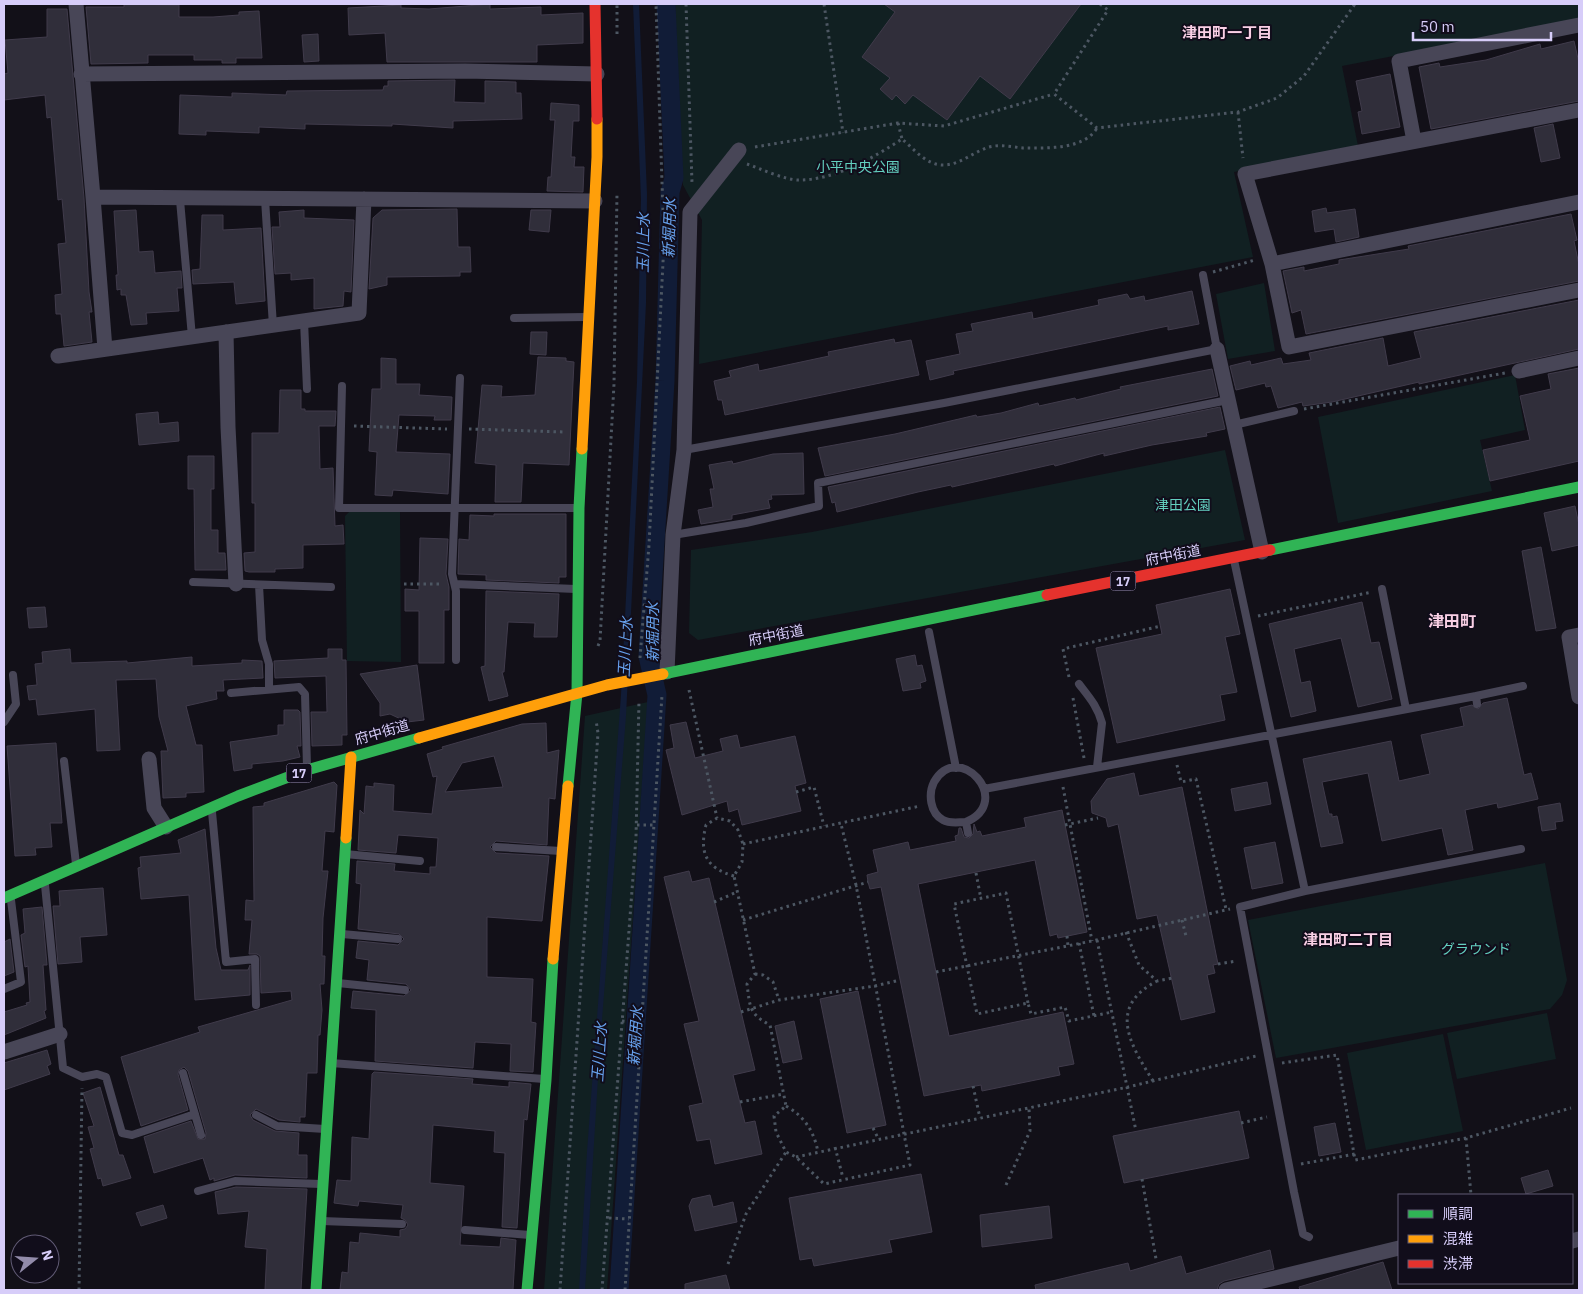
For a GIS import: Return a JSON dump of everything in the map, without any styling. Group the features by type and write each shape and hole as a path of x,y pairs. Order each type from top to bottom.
{"street":[{"path":"76,4 105,349"},
{"path":"527,1290 546,1080 554,940 577,693 579,508 597,157 595,4"},
{"path":"1414,141 1399,61 1579,25"},
{"path":"81,74 465,71 597,74"},
{"path":"1579,110 1245,174 1271,260 1289,347 1579,290"},
{"path":"666,672 673,535 684,450 690,212 736,155"},
{"path":"93,197 180,200 595,201"},
{"path":"58,356 359,313 364,199"},
{"path":"1271,260 1579,202"},
{"path":"226,332 228,427 236,584"},
{"path":"1217,349 1262,552"},
{"path":"1519,371 1579,358"},
{"name":"府中街道","path":"7,896 211,808 307,770 606,685 1579,488"},
{"path":"1579,635 1569,637 1579,697"},
{"path":"316,1290 351,757"},
{"path":"149,759 154,808 166,827"},
{"path":"4,1052 60,1034"},
{"path":"1226,1290 1398,1248"}],"lane":[{"path":"265,199 273,326"},
{"path":"180,200 192,337"},
{"path":"684,450 944,403 1217,349 1203,275"},
{"path":"514,318 589,317"},
{"path":"304,321 307,389"},
{"path":"456,660 455,584 452,574 460,378"},
{"path":"342,386 339,508 579,508"},
{"path":"673,535 746,523 819,506 818,483 1228,400"},
{"path":"1234,425 1294,411"},
{"path":"1233,558 1248,618 1305,891"},
{"path":"193,582 331,586"},
{"path":"455,584 578,589"},
{"path":"259,585 262,640 269,664 269,689"},
{"path":"1382,589 1406,709"},
{"path":"929,632 956,768"},
{"path":"4,722 16,704 13,675"},
{"path":"1079,684 1096,706 1102,723 1097,767"},
{"path":"984,789 1406,709 1476,700 1523,686"},
{"path":"231,693 299,687 305,694 307,770"},
{"path":"64,761 76,866"},
{"path":"956,768 970,770 975,773 984,789 985,802 980,812 966,822 944,821 938,816 931,803 931,788 937,778 944,771 956,768"},
{"path":"211,808 226,962 255,959 256,1006"},
{"path":"966,822 968,833"},
{"path":"496,848 563,851"},
{"path":"1309,1237 1303,1234 1278,1115 1272,1065 1240,907 1305,891 1521,849"},
{"path":"345,854 420,861"},
{"path":"45,880 63,1068 82,1077 97,1074 106,1077 122,1133 132,1135 195,1114"},
{"path":"4,989 21,982 7,896"},
{"path":"340,934 398,938"},
{"path":"336,983 405,990"},
{"path":"331,1062 546,1080"},
{"path":"183,1073 201,1134"},
{"path":"256,1115 277,1126 327,1129"},
{"path":"198,1192 235,1181 323,1184"},
{"path":"320,1220 402,1224"},
{"path":"465,1230 532,1235"}],"path":[{"path":"617,4 617,42"},
{"path":"639,664 649,545 664,242 656,4"},
{"path":"686,4 692,150 690,212"},
{"path":"824,4 843,133"},
{"path":"736,155 898,123 944,126 1054,94 1108,10 1100,4"},
{"path":"1054,94 1097,128 1238,112 1277,98 1304,76 1356,4"},
{"path":"1238,112 1245,174"},
{"path":"898,123 902,139 925,160 942,165 970,158 989,147 1063,146 1085,141 1093,135 1097,128"},
{"path":"736,155 798,180 837,173 887,149 902,139"},
{"path":"597,649 600,642 614,384 617,187"},
{"path":"1203,275 1271,260"},
{"path":"1294,411 1519,371"},
{"path":"404,584 455,584"},
{"path":"1248,618 1382,589"},
{"path":"689,688 717,818"},
{"path":"625,1290 662,693"},
{"path":"602,1290 609,1218 636,825 639,698"},
{"path":"560,1290 598,734 595,717"},
{"path":"1175,752 1181,782 1196,779 1226,909"},
{"path":"1060,774 1092,941"},
{"path":"796,792 814,788 824,826"},
{"path":"742,844 931,803"},
{"path":"734,876 718,871 709,864 702,840 706,825 717,818 730,822 738,830 742,844 742,862 734,876 755,974"},
{"path":"1065,825 1098,818"},
{"path":"786,1106 774,1116 776,1132 786,1152 796,1157 824,1184 843,1178 910,1164 906,1135 856,885 841,824"},
{"path":"636,825 655,825"},
{"path":"976,872 981,898"},
{"path":"743,920 868,882"},
{"path":"714,902 736,892"},
{"path":"1028,1003 976,1014 954,904 1006,893 1031,1014 1065,1007 1069,1021 1112,1012"},
{"path":"936,972 1097,940 1240,907"},
{"path":"1182,920 1186,936"},
{"path":"1126,932 1139,965 1157,981"},
{"path":"1067,936 1068,946"},
{"path":"1097,940 1136,1130"},
{"path":"1080,943 1094,1016"},
{"path":"1218,964 1250,959"},
{"path":"755,974 763,975 773,982 778,1000"},
{"path":"755,974 747,984 751,1010 757,1018 770,1025 786,1106"},
{"path":"1153,1081 1133,1046 1126,1020 1130,1004 1144,988 1157,981 1172,978"},
{"path":"741,1012 778,1000 845,992 900,980"},
{"path":"622,1021 642,1022"},
{"path":"796,1157 878,1138 906,1135 1029,1109 1269,1053"},
{"path":"1272,1065 1336,1054 1355,1160 1466,1138 1571,1108"},
{"path":"79,1290 82,1077"},
{"path":"973,1086 980,1118"},
{"path":"740,1102 784,1094"},
{"path":"786,1106 800,1114 811,1130 818,1152"},
{"path":"1006,1185 1030,1131 1029,1109"},
{"path":"1241,1123 1278,1115"},
{"path":"873,1128 878,1138"},
{"path":"1466,1138 1471,1194"},
{"path":"835,1147 843,1178"},
{"path":"728,1264 746,1214 786,1152"},
{"path":"1289,1167 1354,1154"},
{"path":"1142,1179 1156,1259"},
{"path":"609,1218 629,1219"}],"green space":[{"name":"小平中央公園","path":"675,4 1579,4 1579,20 1342,66 1358,146 1234,172 1253,257 699,364 702,220 683,185"},
{"path":"1264,283 1275,351 1228,359 1216,294"},
{"path":"1515,375 1525,430 1480,440 1492,491 1338,523 1318,417"},
{"name":"津田公園","path":"1225,450 1245,540 698,640 689,633 691,550 812,532"},
{"path":"351,510 400,511 401,662 347,661 345,516"},
{"path":"648,702 607,1290 544,1290 585,716"},
{"name":"グラウンド","path":"1545,863 1567,980 1562,995 1550,1009 1276,1058 1248,920"},
{"path":"1547,1013 1556,1059 1457,1079 1447,1033"},
{"path":"1443,1034 1463,1131 1366,1150 1347,1053"}],"water":[{"name":"玉川上水","path":"633,4 639,4 647,194 646,303 626,716 600,1045 585,1290 579,1290 587,1152 621,695 637,382 641,199"}],"building":[{"path":"124,4 179,5 179,17 213,17 239,15 239,12 259,11 262,58 236,58 236,63 222,63 222,60 194,60 194,55 148,55 148,63 91,64 86,7 124,7"},
{"path":"490,4 490,9 541,7 541,15 583,13 583,43 537,45 537,62 387,62 385,33 349,35 348,8 401,5 401,8 429,9"},
{"path":"884,4 1081,4 1010,99 980,76 947,120 913,95 905,104 896,95 892,100 880,89 890,78 862,57 895,12"},
{"path":"47,9 67,9 92,312 89,312 92,342 64,346 61,314 56,314 55,295 62,294 58,244 66,243 62,199 58,200 51,117 47,118 45,95 4,100 4,74 8,73 5,40 47,37"},
{"path":"318,34 319,61 304,62 302,35"},
{"path":"1574,41 1579,63 1579,101 1431,129 1419,67 1439,63 1440,67 1486,60 1540,44 1541,49"},
{"path":"1390,74 1400,127 1362,134 1358,112 1362,111 1356,81"},
{"path":"455,80 454,102 485,103 485,81 516,82 516,93 521,93 522,119 453,121 453,128 392,124 392,126 305,124 305,129 259,127 259,133 206,131 206,135 179,134 180,95 232,97 232,93 286,95 287,91 383,90 384,86 388,86 388,81"},
{"path":"551,103 579,105 579,121 573,121 571,157 575,157 574,167 584,167 583,192 547,191 548,177 551,177 555,120 550,120"},
{"path":"1553,124 1560,158 1541,162 1534,128"},
{"path":"1326,208 1327,213 1355,209 1359,237 1336,242 1334,229 1315,232 1312,211"},
{"path":"457,209 458,247 470,247 471,272 460,272 460,276 387,277 387,285 369,289 373,218 382,210"},
{"path":"136,210 139,252 153,251 155,273 181,271 182,288 177,288 179,311 146,313 147,324 131,325 126,295 121,295 121,289 117,290 116,275 118,275 114,211"},
{"path":"304,210 304,218 354,220 351,292 344,291 343,306 314,309 314,278 291,280 291,273 275,274 272,227 280,227 279,212"},
{"path":"531,210 551,210 549,232 529,230"},
{"path":"1571,214 1577,240 1574,241 1579,265 1579,281 1306,334 1301,310 1292,313 1283,271 1304,267 1304,271 1339,264 1339,260 1409,249 1408,246"},
{"path":"202,215 223,215 223,230 261,228 265,301 236,304 234,282 193,284 192,270 200,269"},
{"path":"1192,291 1199,324 1168,330 1168,326 953,371 954,374 930,380 926,361 960,354 956,334 973,331 971,324 1032,312 1033,319 1099,305 1098,300 1127,294 1130,299 1144,296 1145,301"},
{"path":"1579,300 1579,349 1332,402 1303,406 1302,402 1278,408 1271,386 1266,387 1265,383 1236,390 1230,366 1250,361 1251,365 1281,358 1283,364 1311,360 1309,353 1383,338 1388,366 1421,358 1414,332"},
{"path":"531,332 547,332 546,355 530,354"},
{"path":"894,339 895,343 911,340 919,375 725,415 722,400 718,400 714,381 731,377 729,371 758,364 759,371 829,356 828,352"},
{"path":"538,357 566,358 566,361 574,362 569,465 523,463 521,502 495,502 496,465 475,463 482,385 502,386 501,397 535,395"},
{"path":"381,358 396,359 396,384 420,384 419,395 452,397 451,420 434,420 435,416 399,415 396,452 450,454 448,494 393,490 392,496 375,495 377,452 369,451 372,389 381,389"},
{"path":"1579,368 1579,461 1490,481 1483,450 1530,440 1520,396 1551,389 1548,374"},
{"path":"1212,369 1218,396 825,476 818,448 895,434 976,415 977,417 1001,413 1038,403 1039,406 1075,398 1076,400 1121,389 1120,387"},
{"path":"280,390 301,390 301,409 305,409 305,411 336,411 335,426 319,426 320,469 333,468 335,526 343,525 344,544 303,545 303,568 275,569 275,572 249,572 245,571 244,553 255,552 255,503 252,503 252,433 279,433"},
{"path":"1220,407 1225,429 1206,433 1207,436 1152,445 1104,456 1104,453 1055,466 1054,464 952,487 951,485 837,512 835,502 832,503 828,487"},
{"path":"158,412 159,424 178,422 179,441 139,445 136,414"},
{"path":"803,453 804,494 771,495 772,499 768,500 770,508 732,515 732,519 701,524 698,510 713,507 710,489 714,489 709,465 732,461 733,464 773,454"},
{"path":"188,456 214,456 214,489 211,489 211,530 218,530 218,553 225,553 226,570 195,570 194,489 188,489"},
{"path":"1575,506 1579,525 1579,545 1552,551 1544,513"},
{"path":"494,514 566,514 566,577 559,577 559,583 486,580 486,575 458,574 459,539 469,540 470,515 494,516"},
{"path":"420,538 448,539 446,574 449,587 449,610 444,610 444,663 419,663 419,611 405,611 405,589 419,590"},
{"path":"1541,547 1556,628 1536,631 1522,551"},
{"path":"1230,589 1240,634 1225,637 1237,692 1220,695 1225,720 1117,743 1096,648 1162,634 1156,605"},
{"path":"486,591 559,594 557,637 534,637 535,623 508,622 504,672 502,672 508,696 489,701 481,667 485,666"},
{"path":"1362,602 1371,643 1379,642 1392,699 1358,707 1341,638 1294,649 1301,683 1310,681 1316,711 1291,717 1269,624"},
{"path":"45,607 47,627 29,628 27,608"},
{"path":"70,649 71,663 127,661 127,663 192,657 192,666 242,663 242,660 262,661 263,678 223,680 224,691 216,691 217,699 186,706 196,745 202,745 204,792 186,793 186,797 163,798 161,751 168,751 159,717 156,679 116,680 120,750 97,751 95,709 38,715 36,699 29,700 27,686 37,685 35,664 43,663 42,652"},
{"path":"328,649 342,649 342,660 346,660 347,735 342,735 342,745 312,746 311,712 327,712 326,676 275,678 274,661 328,658"},
{"path":"915,655 917,666 922,665 926,681 920,683 921,688 903,691 896,659"},
{"path":"417,665 424,720 407,722 390,714 380,716 380,703 360,674"},
{"path":"1507,698 1524,775 1531,773 1538,799 1498,808 1497,803 1465,810 1473,850 1448,855 1442,828 1382,841 1368,773 1322,782 1329,814 1332,814 1332,817 1337,816 1343,843 1321,847 1303,759 1391,741 1399,781 1430,774 1421,735 1464,726 1460,708 1472,705 1478,709 1483,703"},
{"path":"284,710 298,710 300,712 301,746 297,746 300,757 283,761 252,764 252,768 234,771 230,742 278,735 278,725 284,725"},
{"path":"686,722 695,758 723,751 720,739 737,735 740,748 795,736 806,783 795,786 801,811 742,825 738,809 729,812 727,801 682,815 666,750 674,748 670,725"},
{"path":"546,723 547,753 559,750 555,799 549,798 547,845 496,841 490,847 496,853 549,856 542,921 487,917 487,977 533,979 531,1022 536,1023 533,1072 510,1071 511,1044 475,1042 473,1068 375,1061 376,1010 351,1008 353,991 404,996 411,990 406,984 367,980 369,960 356,958 358,941 398,945 404,939 399,934 358,929 361,884 356,883 357,861 395,864 394,871 430,874 430,867 436,867 438,838 398,835 396,853 358,850 360,810 364,814 366,786 374,787 374,783 394,785 393,811 432,814 437,776 433,777 427,754 443,749 442,747 522,724","holes":["494,756 503,787 445,792 462,763"]},
{"path":"56,743 62,823 50,823 52,847 35,848 36,855 15,856 7,746"},
{"path":"1134,773 1139,796 1182,787 1218,964 1213,965 1215,973 1207,975 1215,1012 1181,1020 1157,915 1137,919 1118,824 1108,827 1106,818 1092,813 1091,801 1107,779"},
{"path":"334,782 337,785 334,832 325,831 322,871 328,871 323,918 322,956 325,956 324,984 320,984 322,1010 320,1035 318,1035 317,1073 307,1073 305,1117 300,1117 300,1122 279,1120 256,1109 250,1115 253,1120 275,1131 299,1133 298,1155 307,1155 307,1178 235,1175 214,1181 214,1178 210,1180 203,1158 154,1173 144,1137 191,1121 198,1139 205,1139 206,1133 188,1071 184,1067 179,1070 178,1074 188,1110 141,1126 121,1057 200,1032 198,1027 292,1000 291,991 261,993 260,956 249,954 252,920 245,920 246,900 254,901 253,807 264,806 264,803"},
{"path":"1267,782 1271,804 1235,811 1231,789"},
{"path":"1560,803 1563,821 1555,822 1556,829 1542,831 1538,807"},
{"path":"1062,810 1087,932 1058,938 1057,934 1050,936 1035,860 918,884 949,1036 1063,1012 1074,1064 1058,1067 1060,1075 982,1091 981,1085 924,1096 881,887 870,889 868,882 867,875 878,872 873,850 908,842 910,850 956,841 955,836 958,835 959,828 961,828 964,837 969,838 973,834 974,824 977,832 980,831 982,836 1026,827 1024,818"},
{"path":"205,829 216,948 221,970 248,970 250,965 250,995 195,1000 189,895 141,899 138,868 141,867 140,857 181,853 178,840"},
{"path":"1275,842 1283,883 1252,889 1244,848"},
{"path":"689,871 692,882 709,878 755,1070 733,1075 745,1123 755,1121 762,1154 715,1164 710,1139 697,1141 689,1106 703,1103 684,1024 699,1021 664,877"},
{"path":"103,888 107,935 80,937 82,962 58,964 53,906 60,906 59,891"},
{"path":"42,907 47,965 43,965 46,1010 44,1011 46,1018 4,1035 4,1012 27,1005 26,1003 30,1002 28,966 25,967 21,935 25,933 23,909"},
{"path":"10,939 14,972 4,976 4,942"},
{"path":"858,991 886,1125 847,1133 820,999"},
{"path":"794,1021 802,1059 783,1063 775,1026"},
{"path":"47,1050 51,1064 47,1066 50,1074 4,1090 4,1063"},
{"path":"374,1072 473,1079 472,1084 509,1087 509,1082 531,1084 527,1120 524,1119 517,1228 502,1227 505,1153 494,1152 495,1131 433,1125 430,1183 464,1186 460,1245 500,1247 501,1238 516,1240 513,1290 340,1290 342,1272 348,1273 350,1242 359,1243 360,1233 400,1237 400,1230 405,1229 408,1225 401,1218 403,1205 359,1201 358,1206 334,1203 337,1180 351,1181 352,1137 369,1139 372,1074"},
{"path":"100,1087 119,1155 123,1155 131,1178 103,1186 101,1178 98,1179 90,1149 94,1148 88,1127 94,1126 83,1093"},
{"path":"1239,1111 1249,1158 1124,1183 1113,1136"},
{"path":"1335,1123 1341,1152 1319,1156 1314,1127"},
{"path":"1548,1170 1553,1186 1526,1194 1521,1178"},
{"path":"921,1174 932,1232 889,1240 892,1252 814,1266 812,1258 800,1260 789,1198"},
{"path":"236,1187 307,1189 301,1290 265,1290 267,1249 245,1247 249,1211 218,1214 215,1192"},
{"path":"710,1195 713,1207 733,1202 737,1222 695,1231 689,1206 692,1199"},
{"path":"163,1205 167,1218 141,1226 136,1213"},
{"path":"1049,1206 1052,1238 982,1247 980,1215"},
{"path":"1270,1250 1274,1269 1224,1281 1219,1284 1217,1290 1036,1290 1035,1285 1128,1263 1130,1271 1181,1256 1186,1274"},
{"path":"1383,1262 1392,1290 1300,1290 1299,1287"},
{"path":"726,1275 730,1290 685,1290 685,1284"}],"waterway":[{"name":"新堀用水","path":"619,1290 657,695 648,656 665,381 670,192 674,178 666,4"}],"traffic: fast":[{"path":"568,786 577,693 579,508 582,449"},
{"path":"1270,550 1579,487"},
{"path":"663,674 1047,595"},
{"path":"4,898 238,796 307,770 419,738"},
{"path":"316,1290 346,838"},
{"path":"527,1290 546,1080 553,959"}],"traffic: slow":[{"path":"582,449 597,157 597,119"},
{"path":"419,738 607,685 663,674"},
{"path":"346,838 351,757"},
{"path":"553,959 568,786"}],"traffic: jam":[{"path":"595,4 597,119"},
{"path":"1047,595 1270,550"}],"district":[{"name":"津田町一丁目","path":"1227,32"},
{"name":"津田町","path":"1452,621"},
{"name":"津田町二丁目","path":"1348,939"}]}
